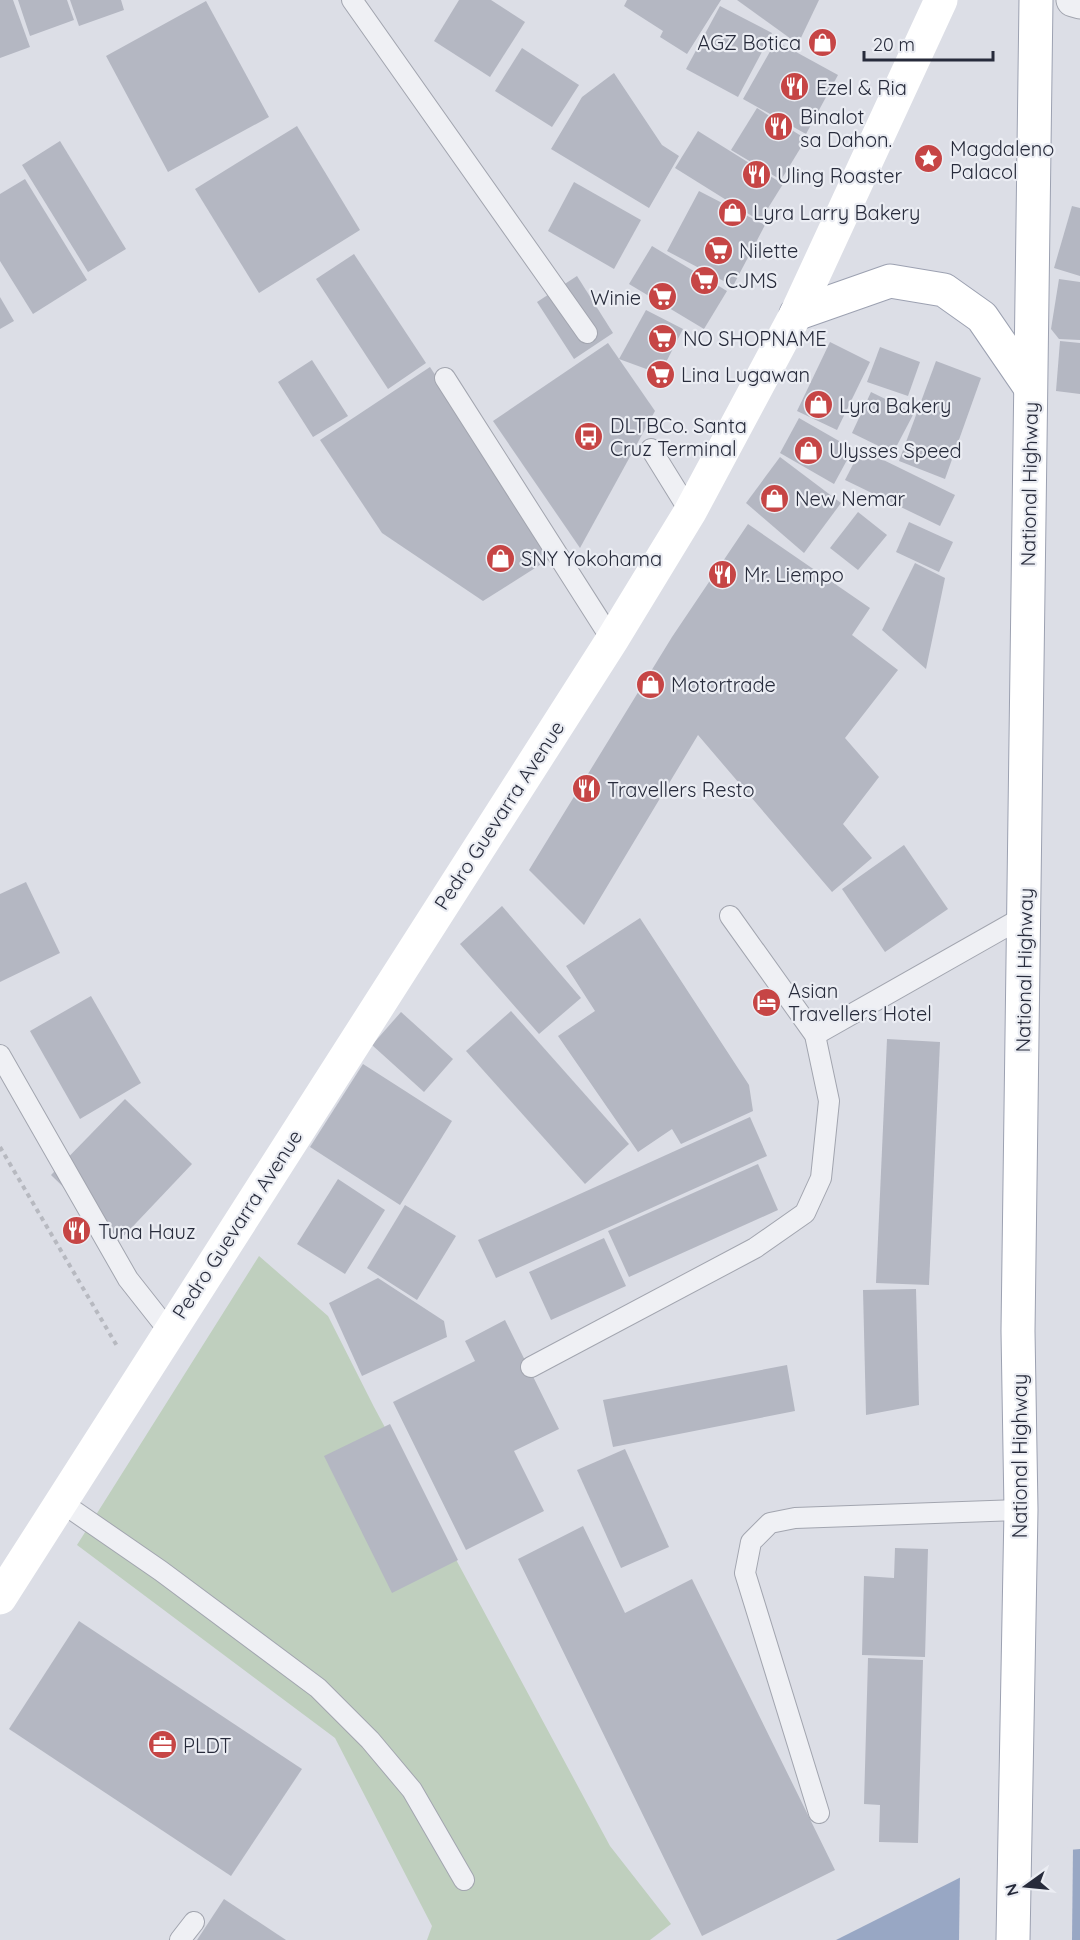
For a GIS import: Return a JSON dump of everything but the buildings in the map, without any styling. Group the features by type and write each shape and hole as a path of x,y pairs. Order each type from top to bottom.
{"main road":[{"name":"Pedro Guevarra Avenue","path":"0,1598 612,640 690,512 796,314 941,0"},
{"name":"National Highway","path":"1013,1940 1021,1510 1018,1331 1036,0"},
{"path":"796,314 890,281 944,290 982,317 1030,387"}],"street":[{"path":"1072,0 1080,2"}],"lane":[{"path":"352,0 587,333"},
{"path":"445,378 612,640"},
{"path":"651,449 690,512"},
{"path":"531,1367 755,1248 805,1213 821,1178 829,1101 815,1035 730,916"},
{"path":"815,1035 1025,916"},
{"path":"0,1054 128,1279 169,1331"},
{"path":"61,1502 161,1571 318,1688 370,1740 412,1790 464,1880"},
{"path":"819,1813 745,1573 751,1542 770,1523 795,1518 1021,1510"},
{"path":"180,1940 194,1922"}],"path":[{"path":"0,1147 138,1383"}],"green space":[{"path":"259,1256 328,1316 374,1407 610,1846 671,1924 650,1940 427,1940 432,1926 335,1738 77,1545"}],"water":[{"path":"1080,1849 1080,1940 836,1940 1003,1856"}],"pier":[{"path":"1073,1847 1072,1940 959,1940 960,1874 1002,1854"}],"place":[{"name":"AGZ Botica","path":"822,42"},
{"name":"Ezel & Ria","path":"795,87"},
{"name":"Binalot sa Dahon.","path":"779,127"},
{"name":"Magdaleno Palacol","path":"929,159"},
{"name":"Uling Roaster","path":"756,175"},
{"name":"Lyra Larry Bakery","path":"732,212"},
{"name":"Nilette","path":"718,250"},
{"name":"CJMS","path":"704,280"},
{"name":"Winie","path":"662,297"},
{"name":"NO SHOPNAME","path":"662,338"},
{"name":"Lina Lugawan","path":"660,374"},
{"name":"Lyra Bakery","path":"818,405"},
{"name":"DLTBCo. Santa Cruz Terminal","path":"589,437"},
{"name":"Ulysses Speed","path":"808,450"},
{"name":"New Nemar","path":"774,498"},
{"name":"SNY Yokohama","path":"500,558"},
{"name":"Mr. Liempo","path":"723,574"},
{"name":"Motortrade","path":"650,684"},
{"name":"Travellers Resto","path":"586,789"},
{"name":"Asian Travellers Hotel","path":"767,1002"},
{"name":"Tuna Hauz","path":"77,1231"},
{"name":"PLDT","path":"162,1745"}]}
